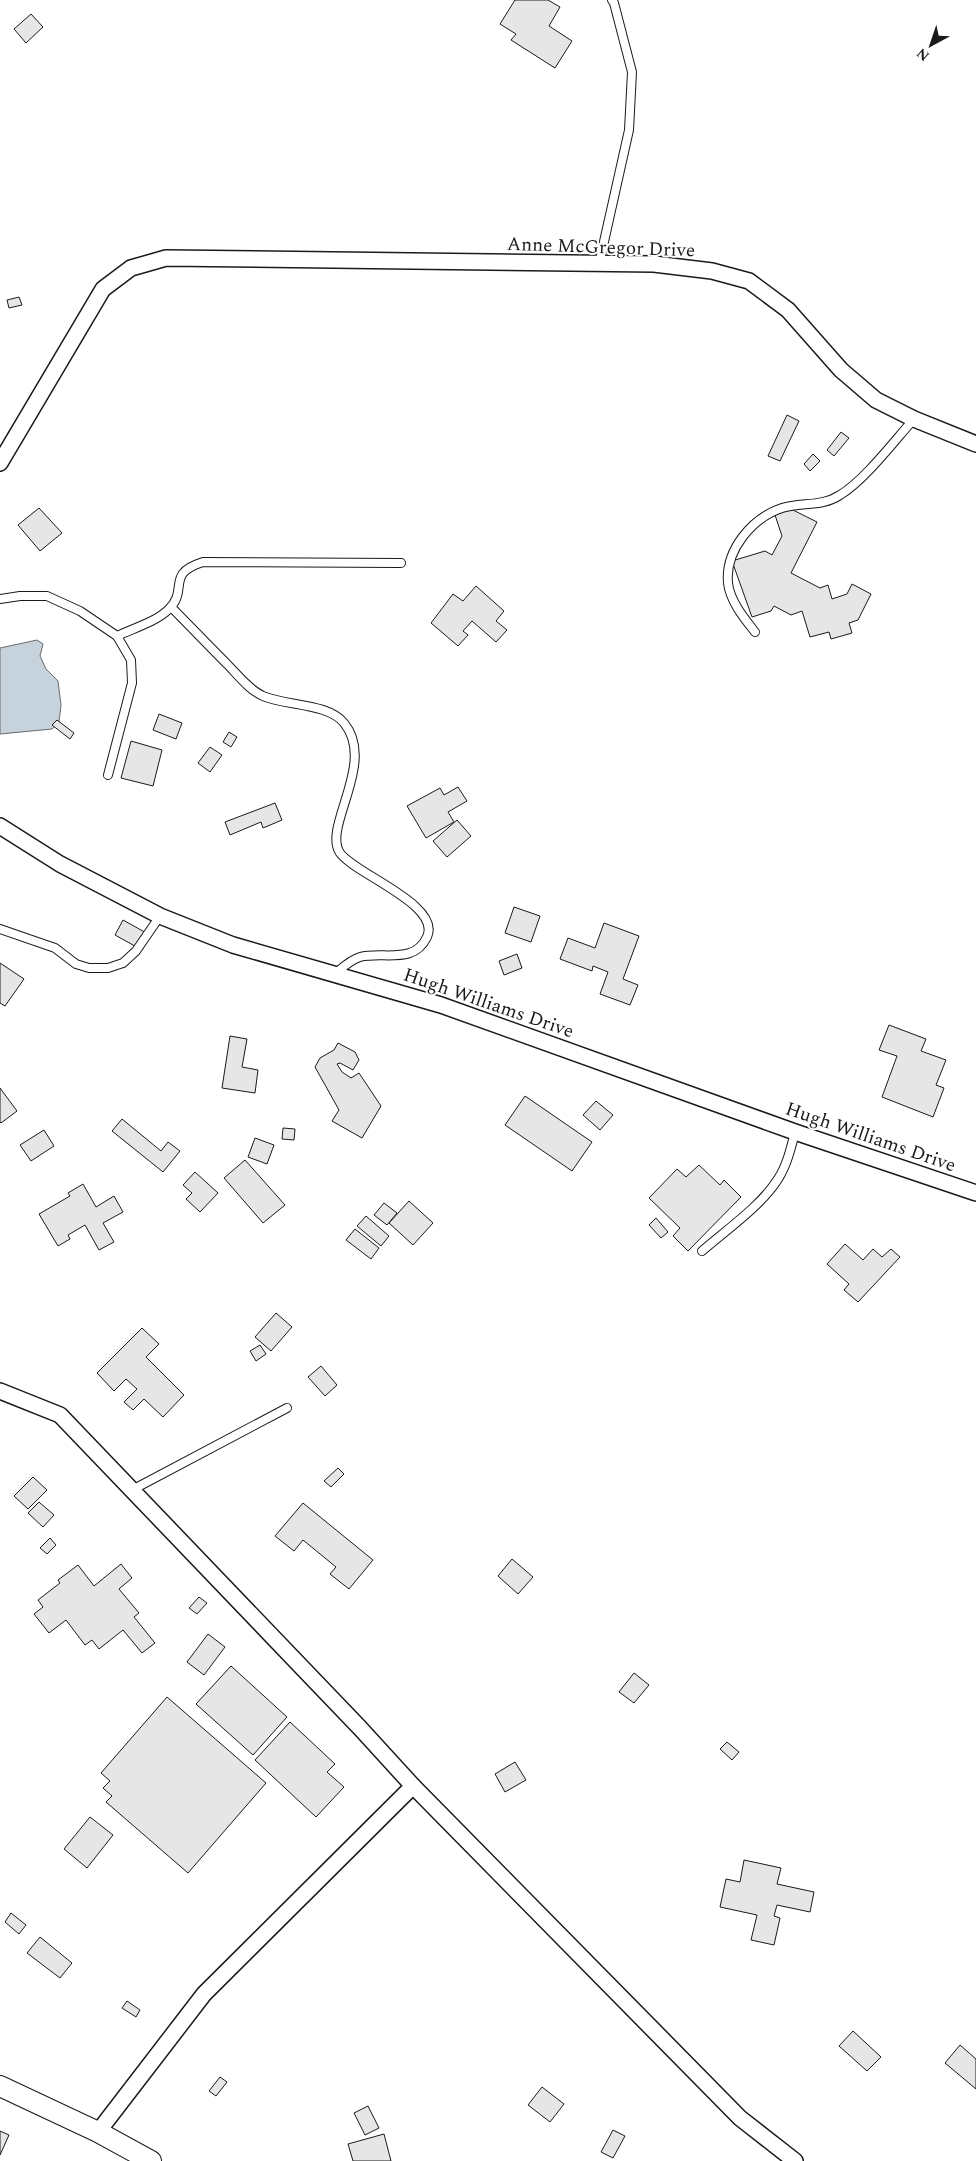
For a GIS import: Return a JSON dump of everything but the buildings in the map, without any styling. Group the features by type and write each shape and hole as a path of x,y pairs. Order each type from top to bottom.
{"street":[{"name":"Anne McGregor Drive","path":"0,463 103,289 131,268 166,258 654,264 712,271 750,281 788,310 841,370 876,400 914,419 976,444"},
{"name":"Hugh Williams Drive","path":"0,826 60,864 160,916 233,945 441,1005 795,1132 976,1193"},
{"path":"0,1391 60,1415 413,1786 740,2118 795,2161"},
{"path":"98,2132 204,1994 413,1786"},
{"path":"0,2086 98,2132 151,2161"}],"lane":[{"path":"599,264 629,130 632,72 612,0"},
{"path":"755,632 737,608 728,583 731,557 747,531 762,518 782,508 824,503 841,495 857,481 914,419"},
{"path":"118,636 161,616 177,598 180,576 188,567 203,562 401,563"},
{"path":"0,599 20,596 47,596 80,611 118,636 132,660 132,683 108,775"},
{"path":"171,607 247,684 262,696 336,714 346,725 355,748 353,774 335,838 338,851 348,862 413,902 428,924 428,936 418,950 399,957 360,957 349,962 335,974"},
{"path":"0,929 55,948 76,964 88,968 108,968 123,962 136,951 160,916"},
{"path":"702,1251 751,1209 777,1180 787,1160 795,1132"},
{"path":"132,1490 287,1408"}],"shaded area":[{"path":"37,640 43,644 40,656 46,669 58,681 61,705 59,722 52,729 0,734 0,648"}]}
